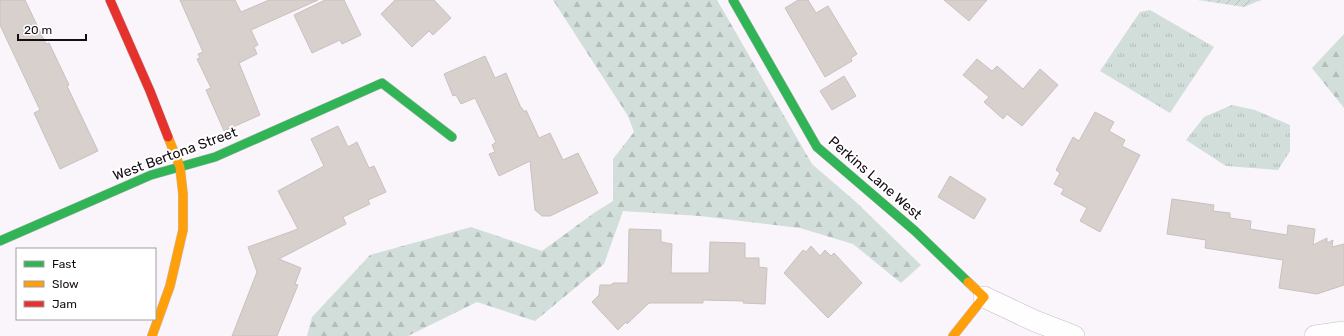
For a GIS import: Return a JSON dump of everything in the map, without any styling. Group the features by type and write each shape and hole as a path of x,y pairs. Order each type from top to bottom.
{"street":[{"path":"110,0 150,91 180,167 183,194 183,230 170,286 152,336"},
{"name":"Perkins Lane West","path":"733,0 817,148 914,231 984,297"},
{"name":"West Bertona Street","path":"0,241 151,175 215,157 382,83 452,137"},
{"path":"953,336 984,297 1035,322 1074,336"},
{"path":"1314,336 1344,332"}],"green space":[{"path":"553,0 717,0 812,164 856,202 921,265 901,283 853,244 800,228 700,216 623,211 604,264 535,321 477,302 408,336 307,336 312,317 370,255 471,227 542,251 613,201 613,159 634,132 628,116"},
{"path":"1198,0 1261,0 1244,7"},
{"path":"1150,10 1214,47 1170,113 1100,71 1140,12"},
{"path":"1344,34 1344,108 1312,68"},
{"path":"1232,105 1255,110 1290,125 1290,151 1278,170 1226,166 1186,140 1204,117"}],"building":[{"path":"0,0 25,0 46,44 49,43 69,85 67,86 98,151 60,169 34,113 40,110 0,25"},
{"path":"180,0 235,0 241,12 269,0 318,0 251,30 258,45 254,47 257,54 239,63 260,115 224,131 206,90 211,88 197,59 200,58 198,54 203,52"},
{"path":"325,0 344,0 361,35 342,44 340,40 312,53 294,15"},
{"path":"395,0 434,0 451,18 433,35 429,31 412,47 381,14"},
{"path":"798,0 808,0 816,13 828,6 857,54 851,58 852,61 825,77 785,8"},
{"path":"944,0 987,0 969,21"},
{"path":"485,56 495,78 506,73 521,108 524,112 526,110 539,138 550,133 563,160 578,153 598,193 550,216 542,216 535,210 530,161 499,176 489,154 495,152 492,145 496,142 475,98 461,104 456,95 453,96 444,74"},
{"path":"977,59 992,71 997,66 1023,89 1040,69 1058,85 1022,126 1007,114 1003,119 984,102 989,97 963,75"},
{"path":"844,76 856,96 832,110 820,91"},
{"path":"1095,112 1114,122 1109,131 1125,140 1122,146 1140,155 1100,232 1080,221 1087,208 1061,194 1064,189 1054,184 1060,173 1056,170 1073,137 1079,141"},
{"path":"338,126 348,147 357,142 369,168 374,166 386,192 368,200 370,204 343,217 346,224 279,259 301,268 295,284 298,285 277,336 232,336 257,272 248,247 298,229 278,191 324,166 311,139"},
{"path":"950,176 986,199 974,219 938,197"},
{"path":"1172,199 1214,205 1213,211 1230,213 1230,218 1251,221 1250,229 1287,235 1288,225 1315,229 1313,245 1327,238 1327,243 1333,240 1332,247 1344,244 1344,285 1317,294 1279,288 1283,260 1205,248 1206,240 1167,234"},
{"path":"629,229 661,230 661,242 672,244 671,273 709,273 710,242 745,243 745,258 759,258 759,267 767,268 765,304 743,303 744,301 703,300 703,303 649,303 627,324 626,322 618,330 592,302 599,295 600,285 628,283"},
{"path":"811,246 820,256 825,250 831,256 834,253 862,283 828,318 784,273 803,250 806,252"}],"traffic: fast":[{"path":"733,0 817,147 915,231 968,282"},
{"path":"0,241 151,175 215,157 382,83 452,137"}],"traffic: slow":[{"path":"152,336 170,286 183,230 183,194 180,167 168,137"},
{"path":"953,336 984,297 968,282"}],"traffic: jam":[{"path":"110,0 150,91 168,137"}]}
